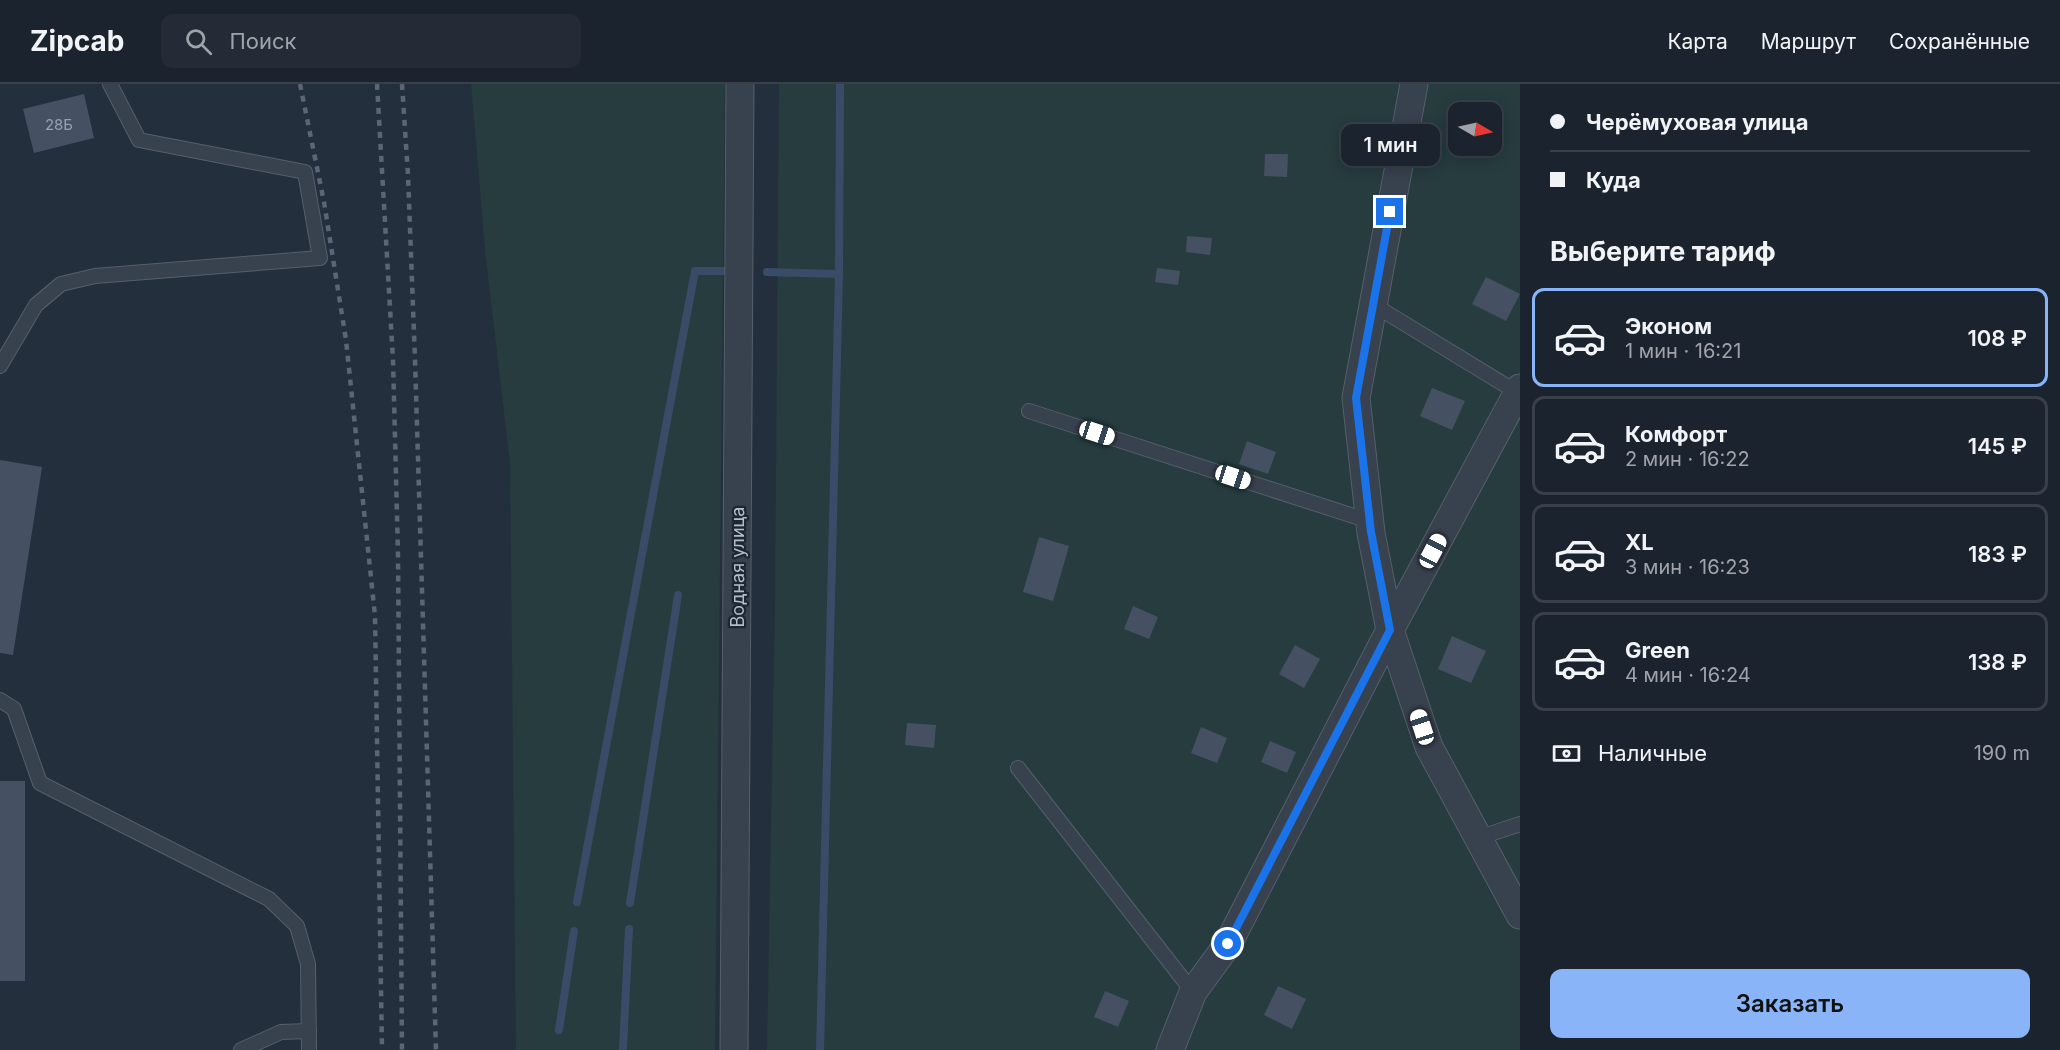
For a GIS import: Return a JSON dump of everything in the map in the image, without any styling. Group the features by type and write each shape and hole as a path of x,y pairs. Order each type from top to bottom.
{"street":[{"name":"Водная улица","path":"734,1050 740,84"},
{"path":"1414,84 1356,398 1369,521 1390,630 1429,747 1520,915"},
{"path":"1170,1050 1193,992 1228,944 1390,630 1519,391"}],"lane":[{"path":"0,366 36,305 61,284 95,276 320,258 305,172 139,140 110,84"},
{"path":"1374,304 1519,391"},
{"path":"1029,411 1369,521"},
{"path":"0,700 14,709 40,783 269,899 297,926 308,964 309,1050"},
{"path":"1018,768 1193,992"},
{"path":"1478,838 1520,824"},
{"path":"241,1050 280,1032 309,1031"}],"green space":[{"path":"471,84 725,84 715,1050 516,1050 510,463 486,259"},
{"path":"779,84 1520,84 1520,1050 767,1050 775,604"}],"building":[{"path":"84,94 94,138 34,153 23,109"},
{"path":"1265,154 1288,154 1287,177 1264,176"},
{"path":"1187,236 1212,238 1210,255 1186,252"},
{"path":"1157,268 1180,271 1178,285 1155,282"},
{"path":"1486,277 1520,294 1506,321 1472,304"},
{"path":"1432,388 1465,401 1452,430 1420,416"},
{"path":"1247,441 1276,452 1268,474 1239,464"},
{"path":"0,460 42,467 13,655 0,653"},
{"path":"1039,537 1069,546 1053,601 1023,592"},
{"path":"1133,606 1158,617 1149,639 1124,629"},
{"path":"1452,636 1486,651 1471,683 1438,669"},
{"path":"1295,645 1320,659 1304,688 1279,674"},
{"path":"907,723 936,725 934,748 905,745"},
{"path":"1201,727 1227,738 1217,763 1191,753"},
{"path":"1270,741 1296,752 1287,773 1261,762"},
{"path":"0,781 25,781 25,981 0,981"},
{"path":"1278,986 1306,999 1292,1029 1264,1015"},
{"path":"1105,991 1129,1001 1118,1027 1094,1017"}],"waterway":[{"path":"820,1050 839,274 840,84"},
{"path":"577,902 695,271 725,271"},
{"path":"767,272 839,274"},
{"path":"630,903 678,595"},
{"path":"623,1048 629,929"},
{"path":"559,1030 574,931"}],"railway":[{"path":"300,84 324,202 346,340 375,616 382,1050"},
{"path":"377,84 393,360 398,554 402,1050"},
{"path":"402,84 415,360 436,1050"}],"route":[{"path":"1228,944 1390,630 1371,532 1356,398 1390,212"}]}
